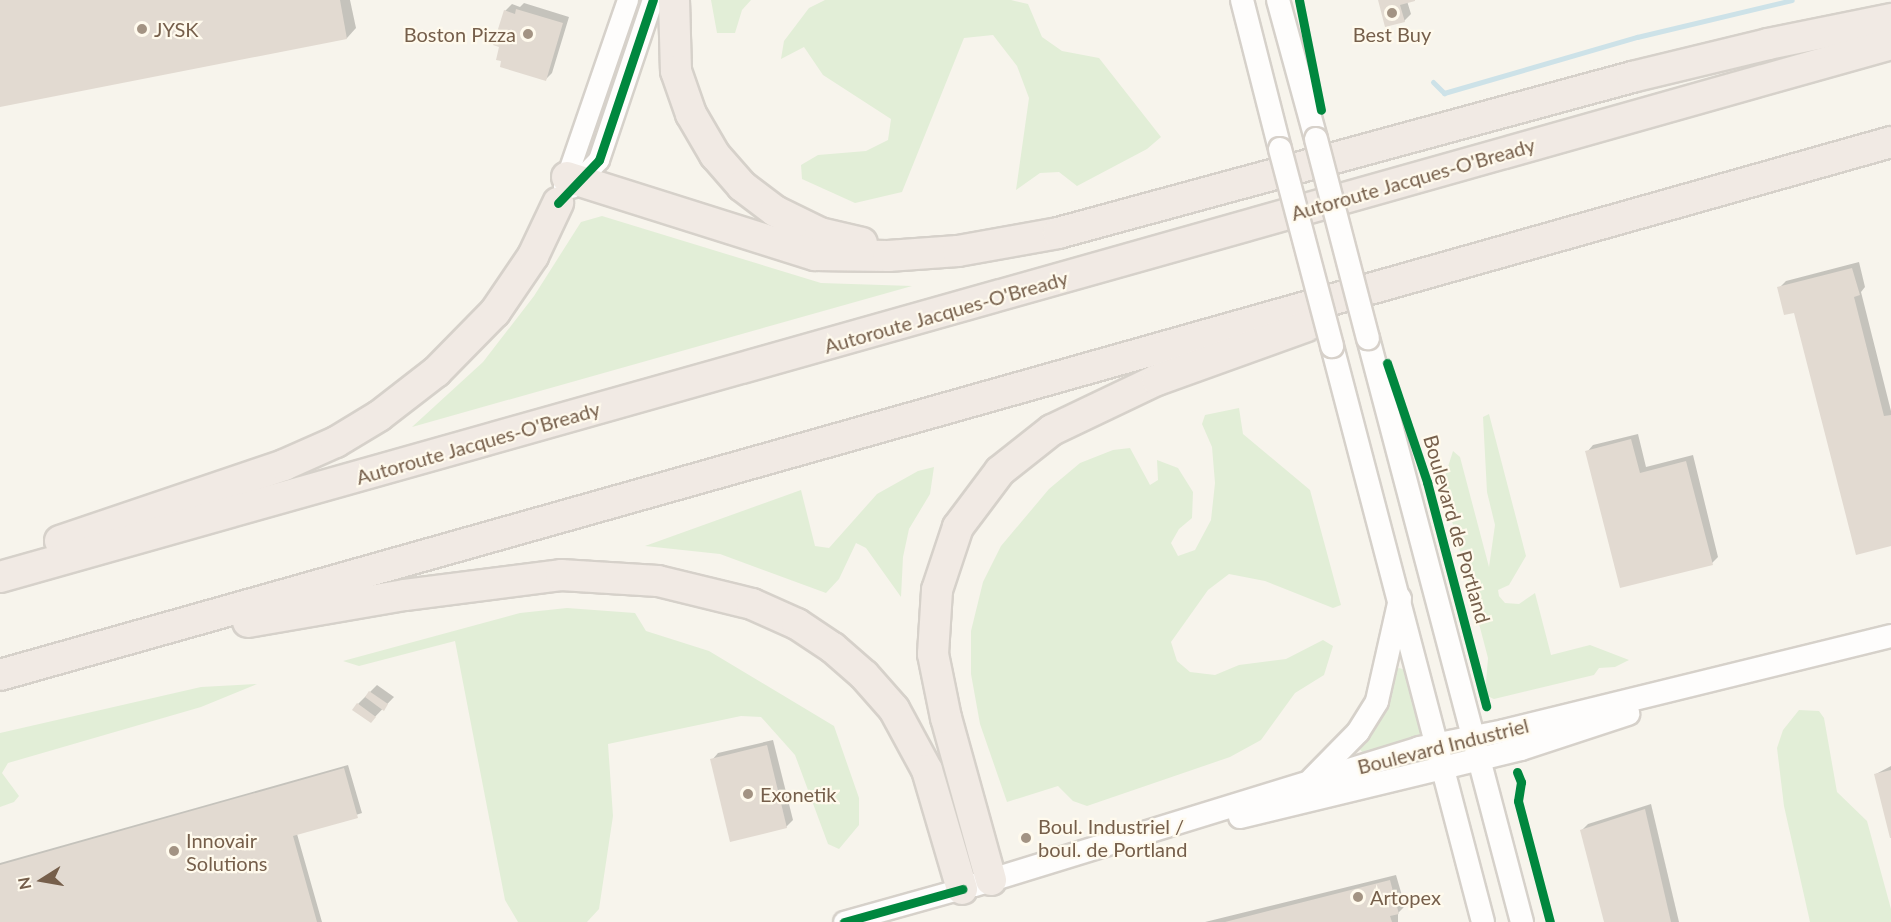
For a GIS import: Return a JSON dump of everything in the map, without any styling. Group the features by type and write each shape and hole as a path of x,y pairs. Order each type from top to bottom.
{"highway":[{"path":"674,0 672,43 685,99 706,143 747,191 786,218 831,236 882,246 958,250"},
{"path":"0,561 284,465 336,442 379,416 436,372 495,312 529,263 568,187 814,255 878,256 958,250 1072,229 1623,80 1768,44 1891,19"},
{"name":"Autoroute Jacques-O'Bready","path":"0,577 1891,45"},
{"path":"0,675 1891,142"},
{"path":"991,880 941,699 932,644 935,598 946,556 962,520 991,480 1052,430 1141,386 1568,234"},
{"path":"88,650 405,595 545,576 634,578 712,592 762,608 809,631 846,657 879,691 900,719 923,760 962,889"}],"main road":[{"path":"1242,0 1483,922"},
{"name":"Boulevard de Portland","path":"1278,0 1522,922"},
{"path":"1311,780 1358,732 1377,701 1400,598"},
{"name":"Boulevard Industriel","path":"962,889 1084,854 1443,767 1476,749 1891,636"},
{"name":"Boulevard Industriel","path":"1084,854 1311,780 1438,744 1476,749"}],"street":[{"path":"568,187 628,0"},
{"path":"568,187 599,160 653,0"},
{"name":"Boulevard Industriel","path":"844,922 962,889"}],"green space":[{"path":"711,0 751,0 742,10 735,33 717,33"},
{"path":"825,0 1011,0 1028,4 1042,37 1062,51 1099,58 1161,137 1147,149 1077,186 1059,172 1040,173 1016,190 1029,98 1017,66 993,35 964,38 902,192 855,203 802,179 801,165 818,155 866,151 888,140 891,119 823,75 804,47 781,59 784,41 809,8"},
{"path":"602,216 821,283 912,286 412,427 483,362 534,296 581,222"},
{"path":"1239,408 1243,434 1310,490 1341,605 1333,608 1265,581 1229,574 1208,590 1171,642 1177,661 1190,672 1215,675 1239,665 1286,659 1323,640 1333,646 1324,675 1295,693 1261,740 1230,757 1087,806 1073,801 1058,786 1007,802 980,724 971,674 971,631 983,582 1001,546 1049,489 1080,463 1113,450 1130,448 1150,485 1158,480 1157,460 1178,468 1193,492 1192,518 1179,529 1171,543 1178,556 1195,550 1211,520 1215,483 1212,447 1202,424 1205,415"},
{"path":"1489,414 1526,556 1509,585 1498,590 1499,596 1505,603 1519,604 1535,593 1551,655 1590,645 1629,660 1615,667 1599,668 1594,675 1494,699 1485,695 1488,658 1447,502 1445,476 1453,451 1460,457 1489,567 1495,525 1487,492 1483,417"},
{"path":"934,467 930,494 909,529 903,557 901,597 866,548 856,543 839,579 826,593 720,554 645,546 801,490 815,546 829,548 877,494 918,471"},
{"path":"567,608 635,613 646,631 709,651 834,726 859,798 859,825 839,849 828,844 795,755 761,717 741,716 608,744 613,816 599,909 587,922 518,922 505,900 455,641 359,666 343,661 520,613"},
{"path":"1399,668 1406,670 1422,734 1363,753 1358,747 1394,670"},
{"path":"257,684 201,707 8,763 2,773 19,796 14,802 0,807 0,733 201,687"},
{"path":"1799,710 1819,711 1824,718 1837,792 1867,821 1891,909 1891,922 1810,922 1784,806 1777,748 1783,730"}],"building":[{"path":"0,0 340,0 347,39 0,107"},
{"name":"Best Buy","path":"1378,0 1415,1 1400,5 1405,22 1385,27"},
{"name":"Boston Pizza","path":"516,9 563,23 546,81 500,67 501,61 496,60 499,47 493,45 504,10 515,14"},
{"path":"1852,268 1860,295 1854,297 1884,416 1891,415 1891,546 1856,555 1794,313 1784,315 1777,287"},
{"path":"1631,439 1640,473 1686,461 1713,565 1620,588 1585,451"},
{"path":"369,691 388,704 384,711 365,697"},
{"path":"357,703 376,717 371,723 352,710"},
{"name":"Exonetik","path":"767,745 787,828 730,842 710,759"},
{"name":"Innovair Solutions","path":"344,768 358,818 293,836 317,922 0,922 0,865"},
{"path":"1891,770 1891,838 1890,838 1874,774"},
{"path":"1645,809 1671,922 1604,922 1580,830"},
{"name":"Artopex","path":"1390,880 1399,914 1390,916 1392,922 1225,922"}],"waterway":[{"path":"1433,82 1444,93 1637,37 1792,0"}],"cycle path":[{"path":"558,203 599,160 653,0"},
{"path":"1299,0 1321,110"},
{"path":"1387,363 1427,482 1486,706"},
{"path":"1517,772 1521,782 1518,801 1550,922"},
{"path":"844,922 962,889"}],"place":[{"name":"Best Buy","path":"1392,13"},
{"name":"JYSK","path":"142,29"},
{"name":"Boston Pizza","path":"528,34"},
{"name":"Exonetik","path":"748,794"},
{"name":"Boul. Industriel / boul. de Portland","path":"1026,838"},
{"name":"Innovair Solutions","path":"174,851"},
{"name":"Artopex","path":"1358,897"}]}
